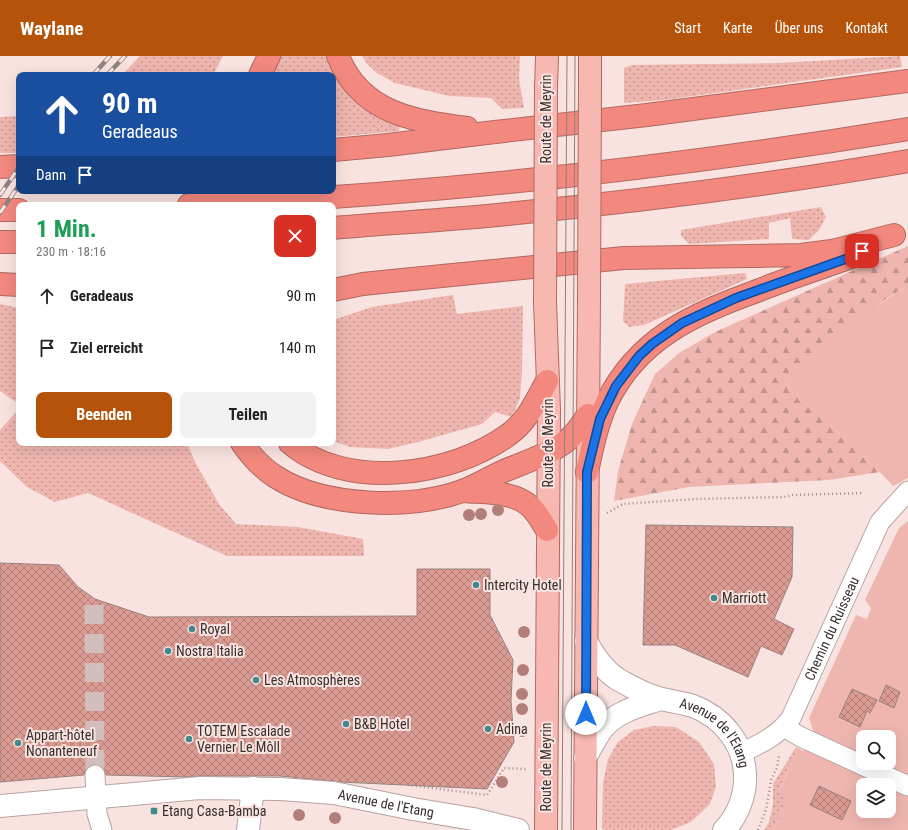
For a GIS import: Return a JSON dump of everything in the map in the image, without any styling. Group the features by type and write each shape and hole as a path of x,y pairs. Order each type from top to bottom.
{"highway":[{"path":"261,72 269,56"},
{"path":"338,56 356,86 373,102 383,108 425,122 496,132"},
{"path":"336,150 671,112 908,81"},
{"path":"237,202 382,193 505,182 740,155 908,129"},
{"path":"337,228 508,214 648,198 751,185 908,161"},
{"path":"0,167 16,166"},
{"path":"0,210 16,210"},
{"path":"336,289 363,284 624,258 801,255 832,251 901,232"},
{"path":"587,472 600,419 607,402 630,366 652,344 682,323 705,311 736,298 851,257 901,232"},
{"path":"0,242 16,242"},
{"path":"293,446 319,461 358,471 395,472 439,466 459,460 486,448 508,435 525,420 547,381"},
{"path":"245,446 260,464 277,477 311,492 356,502 398,503 442,497 462,491 548,452 573,436 588,415"},
{"path":"462,491 506,495 518,498 532,508 548,530"}],"main road":[{"name":"Route de Meyrin","path":"546,830 549,410 545,302 547,56"},
{"path":"585,830 590,56"}],"street":[{"name":"Chemin du Ruisseau","path":"741,753 768,739 784,727 791,718 880,522 908,491"},
{"path":"880,522 908,510"},
{"name":"Avenue de l'Etang","path":"586,641 596,658 613,676 633,688 660,699 694,707 713,717 729,732 741,753 745,772 743,794 736,814 724,830"},
{"name":"Avenue de l'Etang","path":"585,758 599,733 611,719 634,708 660,699"},
{"path":"784,727 801,737 908,786"},
{"path":"95,775 97,818"},
{"name":"Avenue de l'Etang","path":"0,806 97,818 200,788 253,788 334,793 413,809 473,819 518,830"},
{"path":"248,830 253,788"}],"path":[{"path":"605,514 623,504 695,499 864,493"},
{"path":"408,785 488,795 504,768 534,770"},
{"path":"758,830 766,810 771,780 777,768"}],"green space":[{"path":"140,56 223,56 215,72 125,72"},
{"path":"280,56 330,56 400,122 399,131 336,137 336,72 272,72"},
{"path":"362,56 520,56 519,79 524,108 502,109 491,98 449,96 395,83 377,73 367,64"},
{"path":"900,56 902,67 664,100 624,103 624,68 632,65 780,63"},
{"path":"16,116 16,153 0,153 0,117"},
{"path":"821,207 826,217 819,230 809,240 792,239 790,218 769,223 769,239 689,244 681,236 681,230"},
{"path":"908,246 908,285 883,301 804,371 785,383 880,472 829,480 689,487 614,501 618,471 632,424 655,374 679,353 715,332"},
{"path":"745,273 747,279 644,325 629,327 623,321 625,284"},
{"path":"908,285 908,478 893,486 785,383 804,371 859,318"},
{"path":"453,295 457,314 523,306 520,398 512,417 495,412 482,424 388,449 350,447 336,442 336,319 372,307"},
{"path":"0,304 16,307 16,402 0,391"},
{"path":"16,412 16,446 188,446 195,462 219,504 236,524 298,527 363,539 364,556 227,556 88,493 55,502 27,487 0,461 0,430"},
{"path":"908,521 908,778 890,770 896,770 896,730 856,730 856,755 815,736 809,718 856,615 867,619 871,608 865,600 899,528"},
{"path":"653,726 676,727 699,742 714,764 716,787 710,804 691,822 671,830 602,829 603,783 608,759 618,742 634,730"},
{"path":"796,747 798,748 779,790 786,801 773,830 764,830 769,822 773,805 773,784"},
{"path":"798,748 803,751 805,749 868,778 856,778 856,818 896,818 896,791 908,796 908,830 773,830 786,801 779,791"}],"building":[{"name":"Marriott","path":"646,525 793,527 792,577 774,619 794,629 782,655 761,646 748,677 675,645 643,645"},
{"name":"Les Atmosphères","path":"0,563 59,565 78,587 95,599 149,617 417,616 417,569 490,569 490,615 513,660 511,700 514,742 487,789 341,782 280,776 187,777 106,775 104,769 100,765 95,764 89,766 85,770 84,775 0,782"},
{"path":"886,685 900,692 894,708 879,701"},
{"path":"852,689 877,700 870,713 867,711 860,727 839,717"},
{"path":"819,786 851,801 842,820 810,805"}],"tunnel":[{"path":"94,605 95,775"}],"tram line":[{"path":"562,830 567,56"},
{"path":"571,830 575,56"}],"railway":[{"path":"96,72 110,56"},
{"path":"110,72 125,56"},
{"path":"0,195 16,171"},
{"path":"0,213 16,189"}],"place":[{"name":"Intercity Hotel","path":"476,585"},
{"name":"Marriott","path":"714,598"},
{"name":"Royal","path":"192,629"},
{"name":"Nostra Italia","path":"168,651"},
{"name":"Les Atmosphères","path":"256,680"},
{"name":"B&B Hotel","path":"346,724"},
{"name":"Adina","path":"488,729"},
{"name":"TOTEM Escalade Vernier Le Môll","path":"189,739"},
{"name":"Appart-hôtel Nonanteneuf","path":"18,743"},
{"name":"Etang Casa-Bamba","path":"154,811"}],"route":[{"path":"586,714 587,472 600,419 616,386 639,356 665,333 682,323 705,311 736,298 851,257 862,251"}]}
